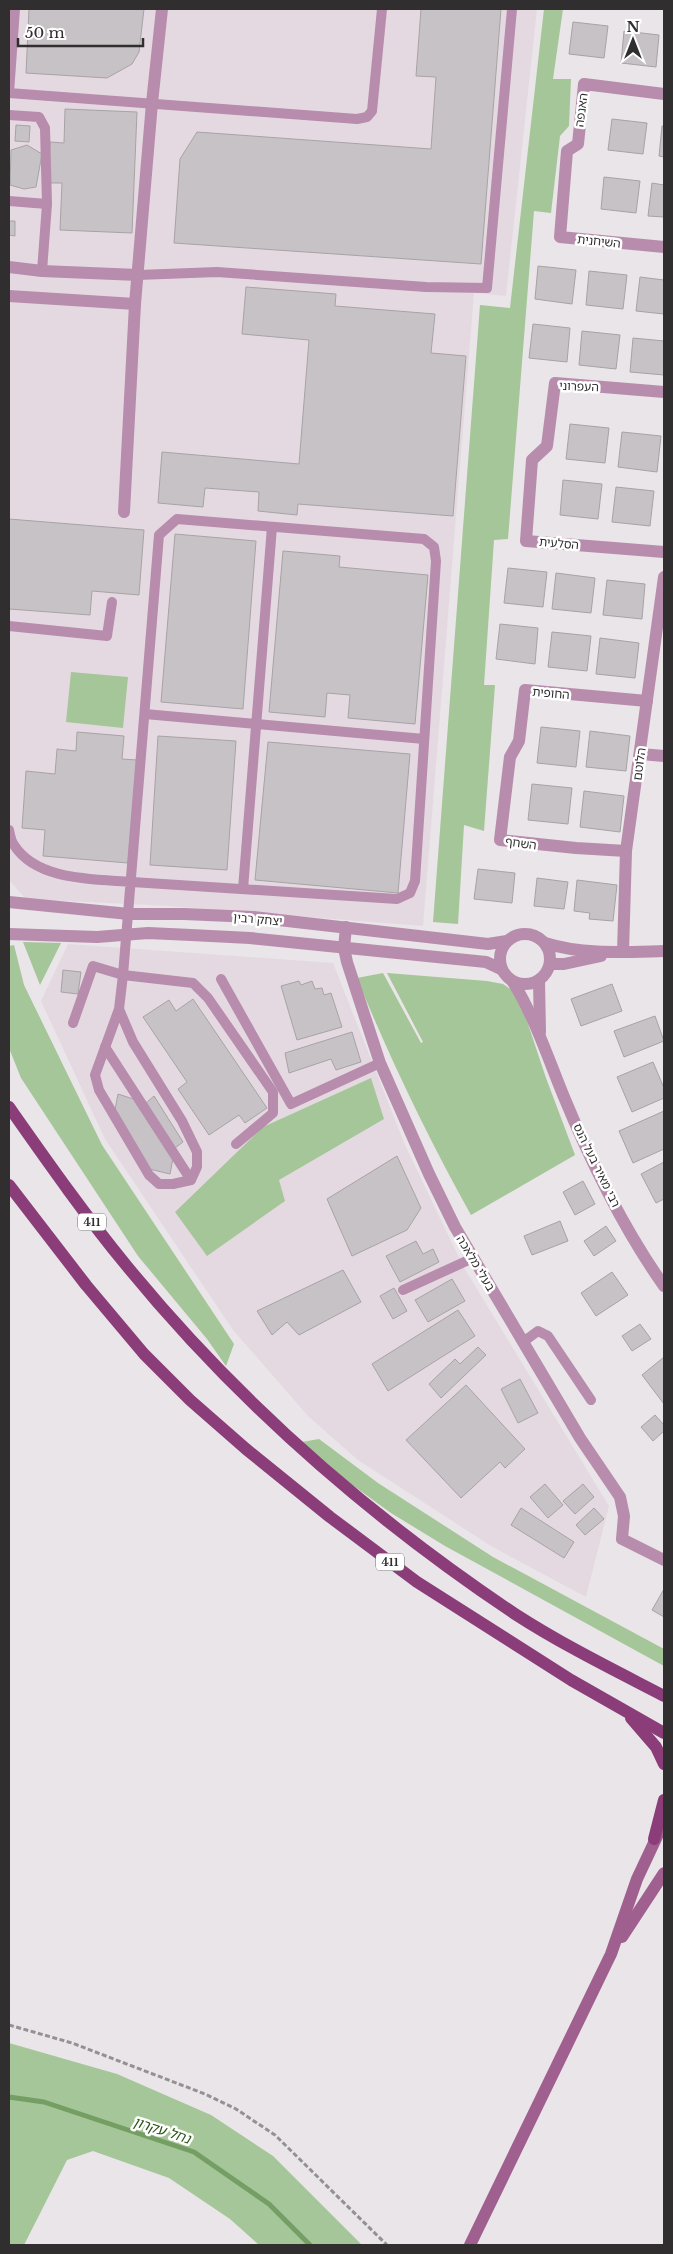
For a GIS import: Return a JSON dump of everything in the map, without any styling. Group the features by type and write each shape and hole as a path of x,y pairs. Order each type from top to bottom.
{"main road":[{"name":"411","path":"9,1107 73,1196 153,1297 219,1369 296,1444 383,1517 508,1609 566,1645 664,1696"},
{"name":"411","path":"9,1185 86,1285 144,1354 190,1400 246,1449 350,1533 417,1582 571,1680 664,1733"},
{"path":"614,1703 633,1720 656,1746 664,1764"},
{"path":"654,1840 664,1800"},
{"path":"470,2245 611,1954 637,1880 664,1822"},
{"path":"611,1954 664,1873"}],"street":[{"path":"124,512 135,304 162,9"},
{"name":"האנפה","path":"567,152 578,144 584,84 664,94"},
{"name":"השיחנית","path":"567,152 560,237 664,247"},
{"path":"9,267 42,271 138,275"},
{"path":"9,296 135,304"},
{"name":"העפרוני","path":"547,446 554,383 664,392"},
{"name":"הסלעית","path":"547,446 532,460 526,541 664,552"},
{"name":"הלוטם","path":"620,952 626,851 641,754 664,577"},
{"name":"החופית","path":"510,757 519,741 525,690 647,701"},
{"path":"641,754 664,756"},
{"name":"השחף","path":"510,757 500,840 567,848 626,851"},
{"name":"יצחק רבין","path":"9,902 129,914 243,917 488,944 507,941"},
{"name":"בעלי מלאכה","path":"346,928 344,948 352,979 380,1063 428,1174 473,1258 580,1438 620,1497 624,1516 622,1539 664,1560"},
{"name":"יצחק רבין","path":"9,934 78,936 148,933 250,938 486,962 501,969"},
{"path":"545,943 550,957 550,964 539,980 530,984 513,982 501,969 500,952 507,941 517,935 525,934 532,934 545,943 566,950 664,951"},
{"path":"550,964 564,964 620,952"},
{"name":"רבי מאיר בעל הנס","path":"539,980 540,1037"},
{"name":"רבי מאיר בעל הנס","path":"513,982 524,1000 565,1099 604,1182 652,1269 664,1286"}],"lane":[{"path":"9,98 15,9"},
{"path":"9,93 152,102 357,119 367,117 372,111 382,9"},
{"path":"138,275 217,272 426,287 487,288 512,9"},
{"path":"9,115 39,117 45,128 47,204 42,271"},
{"path":"9,201 47,204"},
{"path":"9,830 14,845 30,861 63,876 132,882 397,899 410,893 415,881 436,561 434,547 424,539 177,519 159,535 132,882 119,1009 95,1075 99,1090 149,1175 159,1184 173,1184 191,1180"},
{"path":"243,889 272,527"},
{"path":"9,626 107,636 112,602"},
{"path":"145,714 424,740"},
{"path":"73,1023 93,966 123,975 193,982 208,998 273,1092 273,1113 236,1144"},
{"path":"221,979 291,1104 380,1063"},
{"path":"119,1009 133,1042 182,1121 197,1152 197,1168 191,1180"},
{"path":"105,1047 191,1180"},
{"path":"403,1290 473,1258"},
{"path":"523,1342 538,1331 548,1336 591,1400"}],"path":[{"path":"9,2025 72,2043 205,2094 236,2109 275,2134 387,2245"}],"shaded area":[{"path":"9,9 537,9 506,296 474,293 423,926 168,906 26,899 9,880"},
{"path":"68,944 333,963 405,1145 463,1266 609,1506 586,1597 491,1546 358,1460 309,1417 233,1330 105,1139 41,1001"}],"green space":[{"path":"544,9 563,9 553,79 571,79 569,126 560,136 551,213 534,211 508,539 494,540 484,685 495,685 484,831 464,825 458,924 433,922 480,305 510,308"},
{"path":"71,672 128,677 123,728 66,722"},
{"path":"23,942 61,943 40,985"},
{"path":"14,945 24,985 102,1145 234,1344 226,1366 207,1339 138,1256 21,1078 9,1048 9,946"},
{"path":"383,973 421,1043 423,1042 387,973 487,981 503,984 518,994 546,1078 575,1155 471,1215 410,1098 357,978"},
{"path":"371,1078 384,1119 279,1180 285,1201 207,1256 175,1212 263,1127"},
{"path":"319,1439 378,1483 493,1557 664,1649 664,1666 445,1546 391,1513 340,1476 302,1442"},
{"path":"9,2043 117,2074 211,2115 273,2156 362,2245 259,2245 230,2219 169,2178 93,2151 67,2160 24,2245 9,2245"}],"building":[{"path":"29,9 144,9 139,52 132,64 107,78 26,73"},
{"path":"421,9 501,9 481,264 174,243 180,159 197,132 431,149 436,77 416,76"},
{"path":"573,22 608,26 604,58 569,54"},
{"path":"624,31 659,35 656,67 621,63"},
{"path":"65,109 137,112 132,233 60,230 62,183 48,183 50,142 64,143"},
{"path":"612,119 647,123 643,154 608,150"},
{"path":"16,125 30,126 29,142 15,141"},
{"path":"662,126 664,126 664,157 659,156"},
{"path":"27,145 42,154 36,187 24,189 10,185 11,150"},
{"path":"604,177 640,181 636,213 601,209"},
{"path":"652,183 664,185 664,217 648,216"},
{"path":"9,221 15,221 15,236 9,235"},
{"path":"538,266 576,270 572,304 535,299"},
{"path":"589,271 627,275 623,309 586,305"},
{"path":"640,277 664,280 664,314 636,311"},
{"path":"246,287 336,294 335,306 435,314 431,353 466,356 453,516 298,504 297,515 258,511 259,492 205,488 203,507 158,503 162,452 299,464 309,340 242,334"},
{"path":"533,324 570,328 567,362 529,358"},
{"path":"582,331 620,335 616,369 579,365"},
{"path":"633,338 664,341 664,375 630,372"},
{"path":"570,424 609,428 605,463 566,459"},
{"path":"622,432 661,436 657,472 618,467"},
{"path":"563,480 602,484 598,519 560,515"},
{"path":"616,487 654,491 650,526 612,522"},
{"path":"9,519 144,530 139,595 92,591 90,615 9,609"},
{"path":"175,534 256,541 243,709 161,702"},
{"path":"283,551 340,556 339,567 428,575 415,724 348,718 350,695 327,693 325,717 269,712"},
{"path":"508,568 547,572 543,607 504,603"},
{"path":"556,573 595,578 591,613 552,609"},
{"path":"607,580 645,584 642,619 603,615"},
{"path":"500,624 538,628 535,664 496,659"},
{"path":"552,632 591,636 587,671 548,667"},
{"path":"600,638 639,643 635,678 596,674"},
{"path":"541,727 580,731 576,767 537,763"},
{"path":"590,731 630,736 626,771 586,767"},
{"path":"77,732 124,736 122,759 137,760 128,863 43,856 45,830 22,828 26,771 55,774 57,749 76,751"},
{"path":"158,736 236,741 227,870 150,865"},
{"path":"268,742 410,754 398,893 255,880"},
{"path":"532,784 572,788 568,824 528,820"},
{"path":"584,791 624,796 620,832 580,827"},
{"path":"478,869 515,873 512,903 474,899"},
{"path":"537,878 568,882 564,909 534,906"},
{"path":"577,880 617,885 613,921 589,919 590,913 574,911"},
{"path":"63,970 81,972 78,994 61,992"},
{"path":"299,981 301,985 312,981 315,989 322,988 324,995 331,993 342,1027 297,1040 281,986"},
{"path":"612,984 622,1011 581,1026 571,999"},
{"path":"193,999 267,1108 245,1123 239,1115 209,1135 178,1089 187,1082 143,1017 169,1000 176,1011"},
{"path":"655,1016 664,1041 624,1057 614,1031"},
{"path":"352,1032 361,1062 336,1070 331,1059 289,1073 285,1053"},
{"path":"653,1062 664,1088 664,1098 632,1112 617,1077"},
{"path":"118,1094 146,1103 154,1096 183,1142 175,1148 170,1174 149,1169 114,1115"},
{"path":"664,1111 664,1149 633,1163 619,1131"},
{"path":"397,1156 421,1208 407,1230 352,1256 327,1199"},
{"path":"664,1162 664,1199 656,1203 641,1174"},
{"path":"583,1181 595,1204 575,1215 563,1192"},
{"path":"560,1221 568,1241 532,1255 524,1236"},
{"path":"606,1226 616,1241 594,1256 584,1241"},
{"path":"416,1241 423,1254 433,1249 439,1262 400,1282 386,1256"},
{"path":"343,1270 361,1302 299,1335 287,1322 272,1335 257,1311"},
{"path":"612,1272 628,1295 596,1316 581,1293"},
{"path":"452,1279 465,1301 428,1322 415,1300"},
{"path":"394,1288 407,1311 393,1319 380,1296"},
{"path":"458,1310 475,1336 388,1391 372,1364"},
{"path":"640,1324 651,1339 632,1351 622,1336"},
{"path":"478,1347 486,1355 441,1398 429,1384 455,1359 460,1364"},
{"path":"664,1357 664,1404 642,1375"},
{"path":"520,1379 538,1413 518,1423 501,1389"},
{"path":"466,1385 525,1449 505,1468 500,1462 461,1498 406,1440"},
{"path":"655,1415 664,1425 664,1431 653,1441 641,1427"},
{"path":"545,1484 563,1505 548,1518 530,1497"},
{"path":"583,1484 594,1497 575,1514 563,1501"},
{"path":"521,1508 574,1542 564,1558 511,1525"},
{"path":"594,1508 604,1519 585,1535 576,1525"},
{"path":"664,1589 664,1617 652,1610"}],"waterway":[{"name":"נחל עקרון","path":"9,2097 44,2102 194,2152 269,2204 310,2245"}]}
